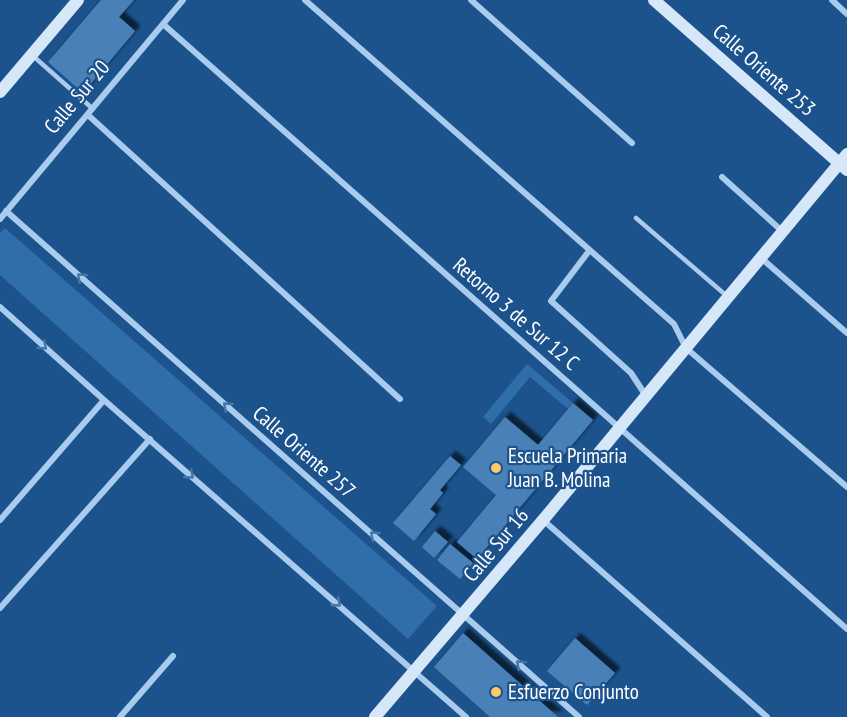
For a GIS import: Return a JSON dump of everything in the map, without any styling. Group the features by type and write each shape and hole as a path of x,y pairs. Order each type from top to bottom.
{"street":[{"path":"0,92 78,0"},
{"name":"Calle Sur 20","path":"0,219 183,0"},
{"path":"305,0 674,324 686,348 847,487"},
{"path":"471,0 632,143"},
{"name":"Calle Oriente 253","path":"654,0 845,162"},
{"path":"832,0 847,14"},
{"name":"Retorno 3 de Sur 12 C","path":"163,24 847,628"},
{"path":"88,115 400,399"},
{"name":"Calle Sur 16","path":"375,717 543,520 782,231 845,162"},
{"path":"722,177 782,231"},
{"name":"Calle Oriente 257","path":"6,211 579,717"},
{"path":"590,251 551,301 631,373 646,396"},
{"path":"760,257 847,333"},
{"path":"0,307 466,717"},
{"path":"0,520 104,400"},
{"path":"0,608 150,440"},
{"path":"543,520 767,717"},
{"path":"120,717 173,656"}],"lane":[{"path":"31,54 93,109"},
{"path":"636,218 728,297"}],"shaded area":[{"path":"5,228 437,606 408,639 0,275 0,233"},
{"path":"527,364 573,403 568,409 530,377 491,424 483,417"}],"building":[{"path":"101,0 134,0 119,17 135,31 83,93 48,62"},
{"path":"573,403 593,420 477,559 457,542 496,495 463,467 505,417 538,445"},
{"path":"450,456 461,465 440,490 443,493 430,509 436,514 414,541 393,523"},
{"path":"435,531 448,542 434,558 422,547"},
{"path":"450,544 473,563 460,579 437,560"},
{"name":"Esfuerzo Conjunto","path":"463,633 558,717 490,717 434,667"},
{"path":"575,638 615,673 587,705 547,671"}],"place":[{"name":"Escuela Primaria Juan B. Molina","path":"496,468"},
{"name":"Esfuerzo Conjunto","path":"496,692"}]}
